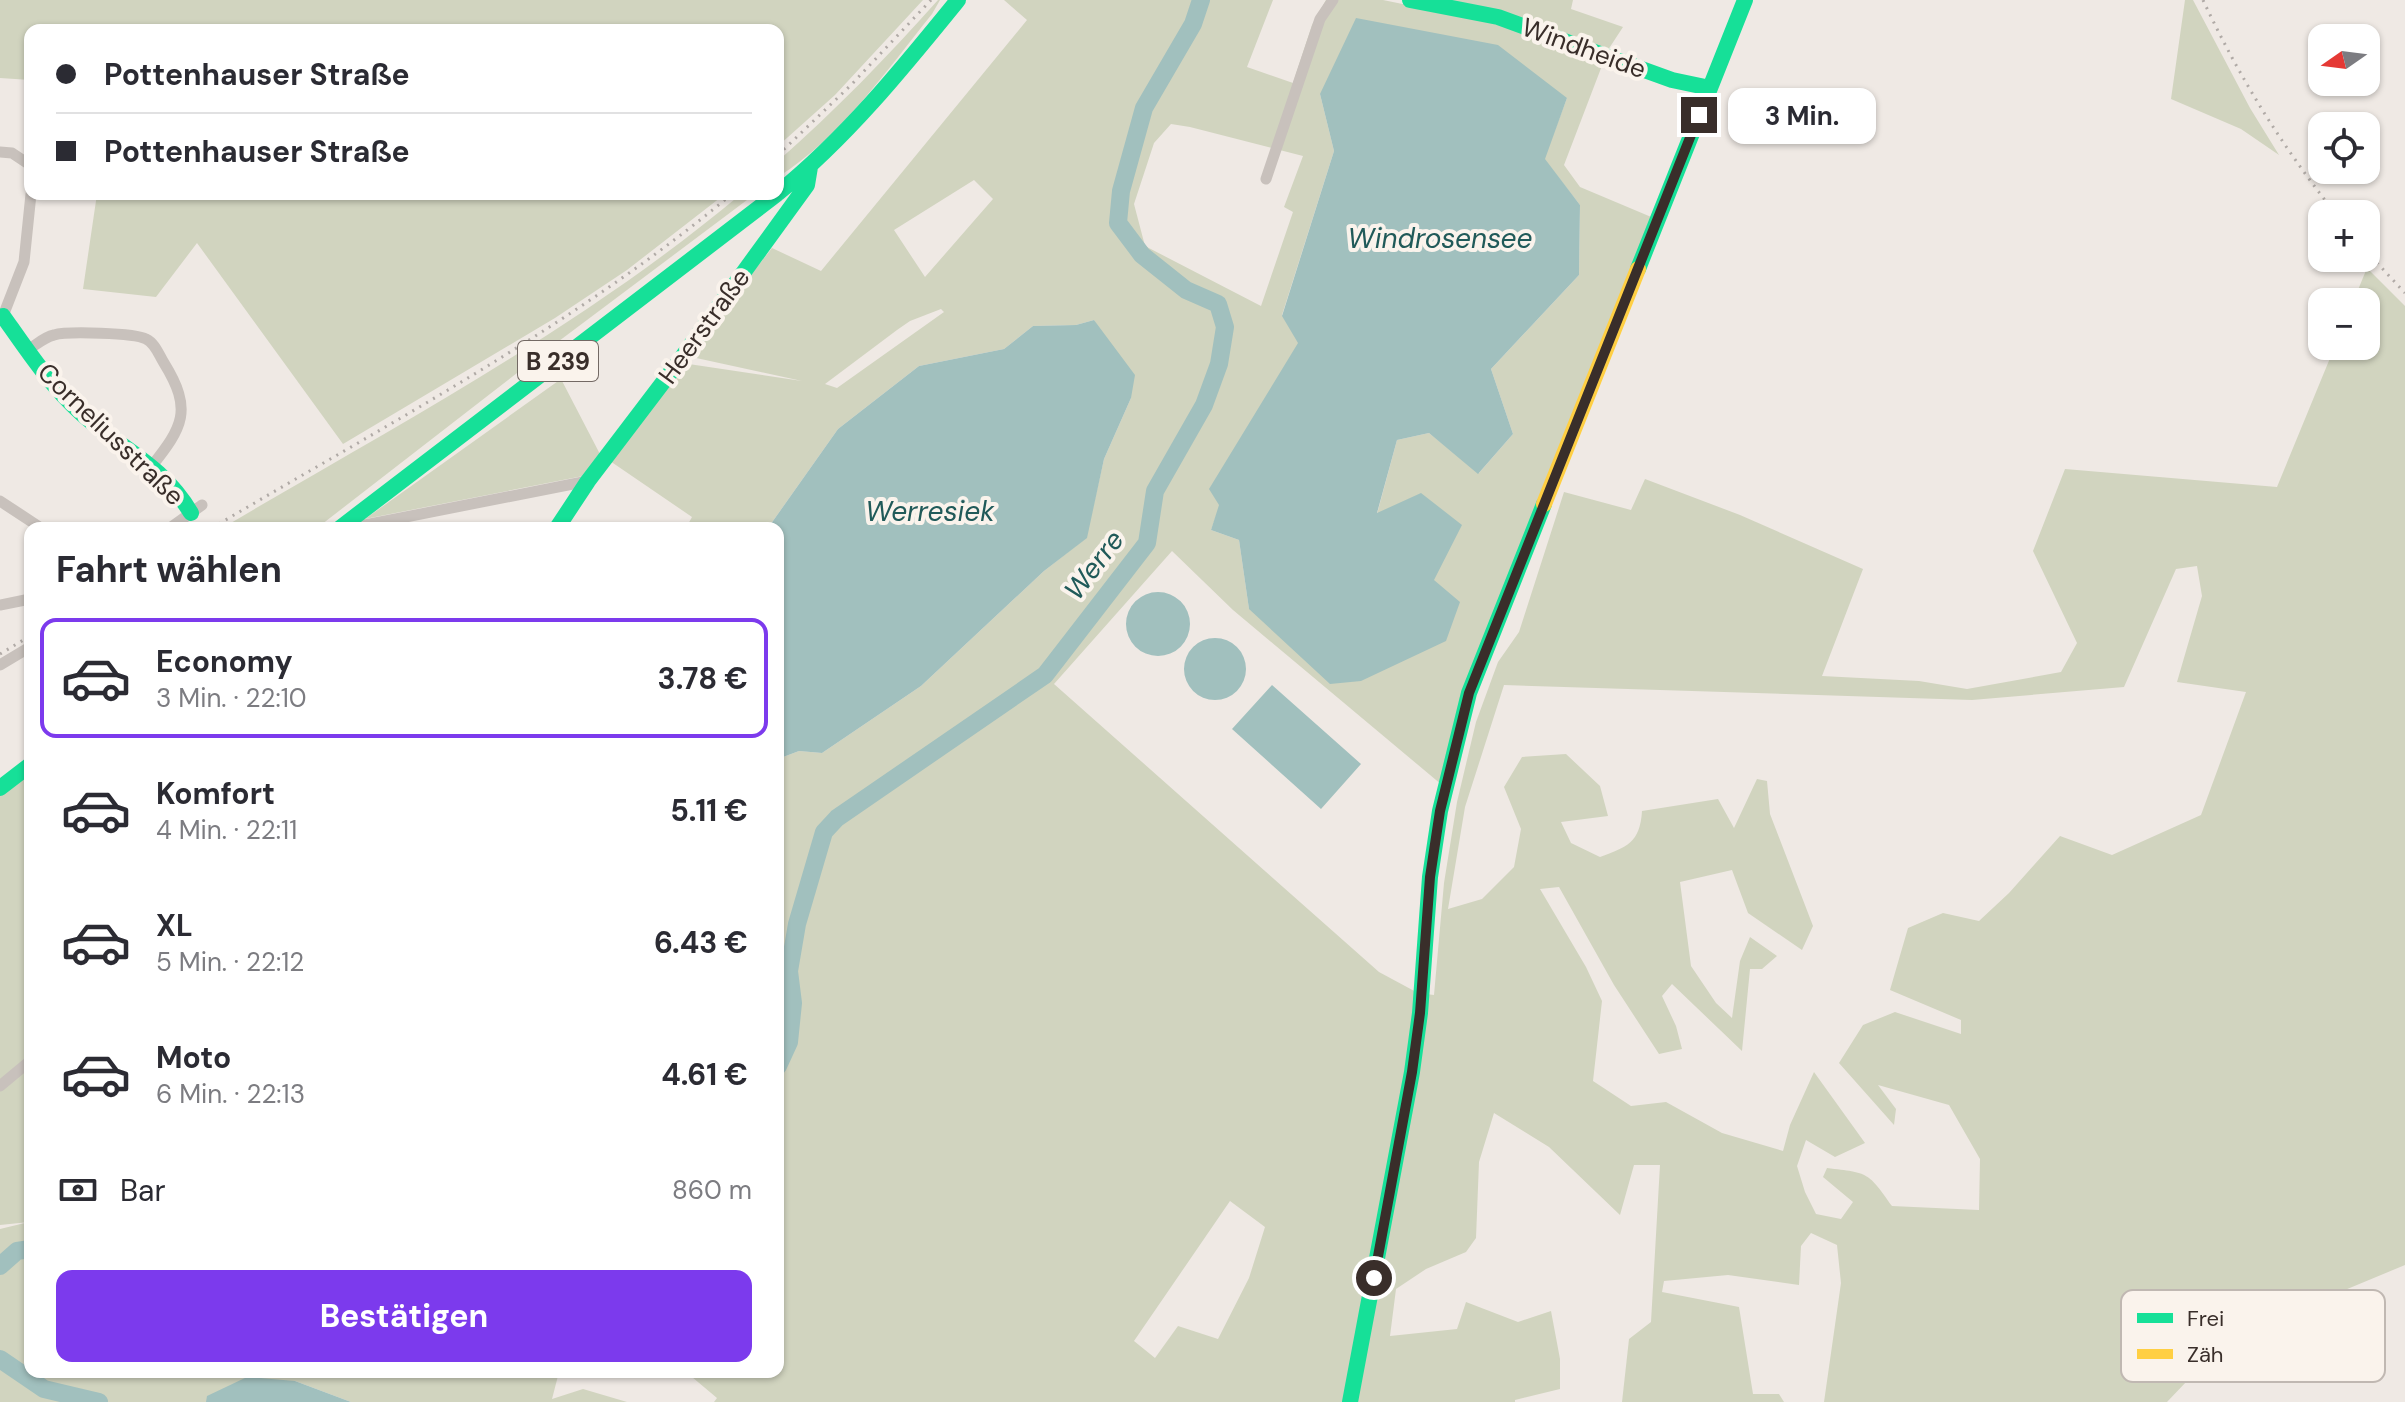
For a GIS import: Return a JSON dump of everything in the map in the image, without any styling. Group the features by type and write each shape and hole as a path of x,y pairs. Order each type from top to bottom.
{"street":[{"name":"B 239","path":"784,187 846,134 958,0"},
{"path":"1266,179 1320,19 1333,0"},
{"name":"Windheide","path":"1410,0 1498,17 1672,80 1710,88"},
{"path":"1350,1402 1412,1072 1420,1013 1430,877 1440,811 1465,708 1745,0"},
{"path":"0,152 12,153 24,161"},
{"name":"Heerstraße","path":"561,522 807,185 810,167"},
{"path":"2,317 24,262 30,200"},
{"name":"B 239","path":"349,522 768,200"},
{"name":"Corneliusstraße","path":"2,317 39,369 80,412 151,467 197,509"},
{"path":"28,350 50,336 64,332 138,336 152,344 175,382 181,412 179,428 172,441 151,467"},
{"path":"380,522 588,481"},
{"path":"0,501 32,522"},
{"path":"179,522 197,509"},
{"path":"0,605 24,600"},
{"path":"0,665 24,651"},
{"path":"0,788 24,770"},
{"path":"0,1086 24,1066"}],"green space":[{"path":"0,0 923,0 835,95 784,141 784,24 24,24 24,80 0,78"},
{"path":"940,0 861,102 822,143 784,173 784,156"},
{"path":"1004,0 1273,0 1247,67 1293,83 1312,25 1326,0 1383,0 1495,23 1603,63 1564,165 1580,187 1656,219 1442,785 1233,610 1172,551 1054,684 1379,972 1418,993 1434,995 1444,883 1457,802 1476,722 1498,662 1519,632 1564,492 1631,510 1645,479 1740,515 1863,569 1822,676 1919,681 1967,689 2061,672 2077,643 2033,551 2065,469 2277,487 2329,360 2380,360 2380,288 2359,288 2365,272 2371,272 2405,306 2405,1265 2345,1290 2121,1290 2121,1382 2186,1382 2167,1402 1824,1402 1841,1283 1837,1245 1811,1233 1801,1246 1799,1285 1728,1275 1664,1281 1662,1292 1739,1307 1753,1394 1779,1394 1784,1402 1622,1402 1629,1339 1651,1322 1660,1165 1634,1165 1620,1215 1549,1147 1494,1113 1479,1162 1476,1238 1466,1252 1426,1269 1396,1289 1390,1336 1457,1329 1466,1302 1518,1322 1551,1311 1560,1359 1560,1389 1515,1402 714,1402 717,1398 693,1378 784,1378 784,757 799,751 822,753 921,686 1044,571 1086,538 1104,459 1131,398 1094,320 1076,325 1033,326 1004,349 919,366 838,429 772,522 689,522 692,517 610,461 682,363 802,381 687,356 772,248 821,271 1027,20","holes":["1320,94 1567,98 1544,159 1580,205 1579,275 1491,369 1513,434 1479,473 1429,433 1397,440 1377,514 1434,580 1249,609 1239,540 1211,530 1220,505 1210,489 1299,343 1282,315 1334,151","1171,124 1303,156 1284,207 1293,212 1261,306 1145,246 1134,204 1154,143","974,180 993,199 925,277 894,230","941,309 944,312 837,388 825,384 910,321","2197,566 2202,596 2177,682 2246,692 2201,815 2112,855 2060,836 2009,893 1979,921 1943,913 1908,928 1890,990 1961,1020 1961,1034 1895,1012 1863,1025 1839,1063 1894,1125 1896,1109 1878,1085 1949,1105 1980,1159 1979,1210 1892,1206 1878,1186 1866,1176 1827,1168 1823,1177 1853,1202 1841,1219 1816,1214 1797,1166 1806,1140 1835,1157 1865,1143 1814,1072 1790,1125 1783,1151 1722,1133 1666,1102 1631,1106 1593,1081 1602,1001 1586,967 1540,889 1559,887 1614,985 1659,1054 1682,1049 1676,1026 1662,996 1672,984 1742,1051 1750,969 1762,969 1777,956 1750,937 1740,961 1732,1018 1716,1003 1691,966 1680,882 1732,870 1748,913 1802,950 1813,926 1770,814 1767,781 1757,779 1734,828 1718,799 1642,811 1635,837 1618,850 1600,857 1571,843 1561,822 1608,816 1600,786 1566,754 1522,757 1504,787 1521,829 1514,867 1482,899 1448,909 1465,807 1504,685 1972,700 2124,687 2176,569","1230,1201 1265,1227 1249,1278 1218,1339 1178,1326 1155,1358 1134,1341"]},
{"path":"1440,0 1573,0 1571,9 1623,27 1606,53"},
{"path":"2185,0 2193,0 2250,108 2279,155 2241,129 2171,99"},
{"path":"96,200 717,200 627,270 555,318 343,444 197,243 156,297 83,289"},
{"path":"734,200 747,200 325,522 232,522 489,372 619,287"},
{"path":"561,379 602,458 583,476 365,519"},
{"path":"24,777 24,1223 0,1225 0,795"},
{"path":"24,1223 24,1378 557,1378 552,1399 583,1389 627,1402 351,1402 295,1381 215,1402 0,1402 0,1229"}],"water":[{"name":"Windrosensee","path":"1356,18 1498,45 1567,98 1545,159 1580,205 1579,275 1491,369 1513,434 1478,474 1429,433 1397,440 1377,513 1421,493 1462,525 1434,580 1460,602 1446,641 1361,681 1330,684 1249,609 1239,540 1211,530 1219,505 1209,489 1298,343 1282,316 1334,151 1320,94"},
{"name":"Werresiek","path":"1094,320 1135,375 1131,398 1104,459 1087,538 1044,571 921,686 822,753 799,751 784,757 784,522 772,522 838,429 919,366 1004,349 1033,326 1076,325"},
{"path":"1152,592 1164,592 1181,601 1188,612 1188,636 1181,647 1164,656 1152,656 1140,651 1131,642 1126,630 1126,618 1131,606 1140,597"},
{"path":"1209,638 1221,638 1237,647 1244,657 1244,681 1237,691 1221,700 1209,700 1189,686 1184,675 1184,663 1198,643"},
{"path":"1272,685 1361,764 1321,809 1232,729"},
{"path":"245,1378 259,1378 295,1381 351,1402 206,1402 207,1396"}],"waterway":[{"name":"Werre","path":"784,1053 789,1042 793,1003 789,971 797,924 824,832 837,818 1045,675 1147,543 1155,491 1204,405 1219,364 1225,327 1218,304 1186,290 1142,255 1118,223 1121,191 1144,108 1193,24 1201,0"},
{"name":"Werre","path":"0,1266 17,1251 24,1250"},
{"name":"Werre","path":"0,1359 24,1375"},
{"name":"Werre","path":"28,1378 44,1389 99,1402"}],"railway":[{"path":"784,149 851,85 931,0"},
{"path":"2203,0 2263,111 2325,200"},
{"path":"222,522 545,330 672,242 724,200"},
{"path":"2380,266 2405,293"},
{"path":"0,654 24,640"}],"traffic: fast":[{"path":"784,188 851,126 958,0"},
{"path":"1410,0 1498,17 1672,80 1710,88"},
{"path":"1638,269 1745,0"},
{"path":"561,522 807,185 810,167"},
{"path":"348,522 769,200"},
{"path":"3,316 59,391 96,426 167,481 191,513"},
{"path":"1350,1402 1412,1072 1420,1013 1430,877 1440,811 1469,693 1544,504"},
{"path":"0,788 24,770"}],"traffic: slow":[{"path":"1544,504 1638,269"}],"route":[{"path":"1374,1278 1412,1072 1420,1013 1430,877 1452,753 1469,693 1699,115"}]}
